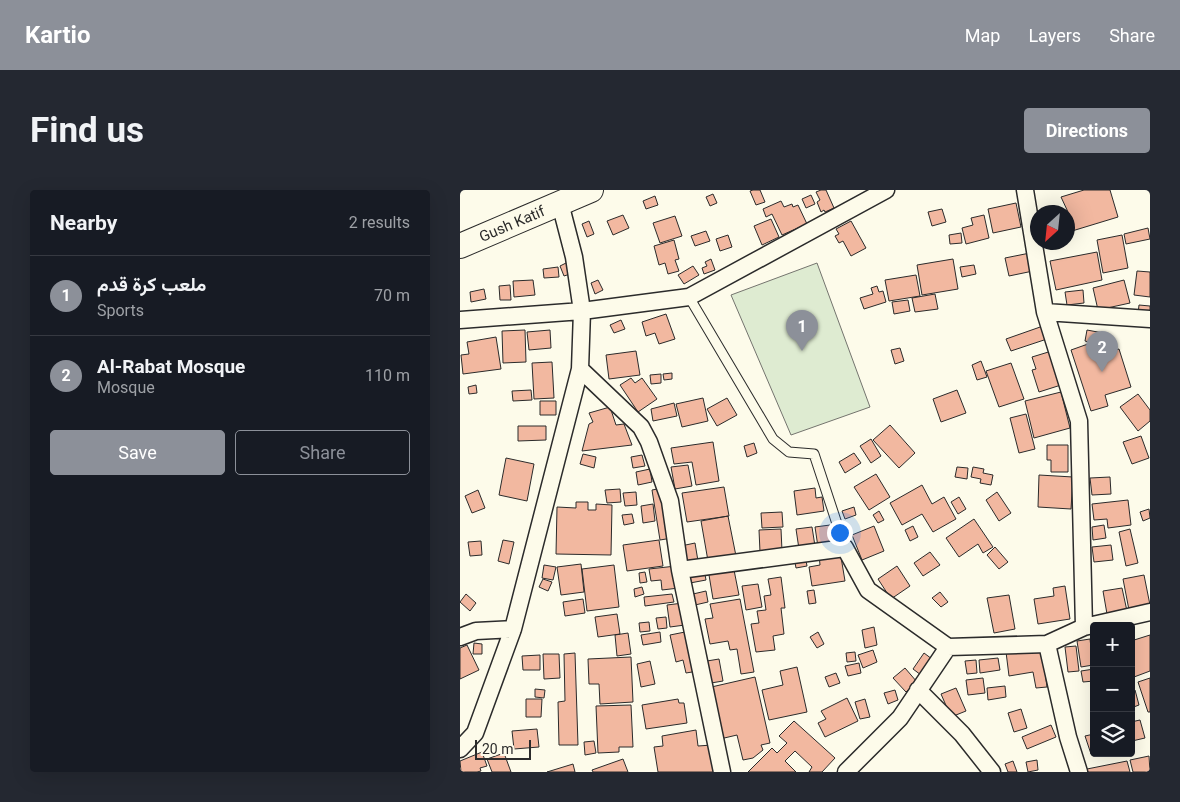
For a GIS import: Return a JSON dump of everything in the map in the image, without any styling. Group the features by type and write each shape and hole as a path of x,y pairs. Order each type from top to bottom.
{"main road":[{"name":"Gush Katif","path":"460,246 591,190"}],"street":[{"path":"460,320 582,311 689,297 886,190"},
{"path":"1024,190 1045,312 1079,420 1084,627"},
{"path":"460,749 475,733 512,629 580,369 582,311 574,257 560,203"},
{"path":"1045,312 1150,319"},
{"path":"580,369 641,427 649,442 670,501 680,570 722,772"},
{"path":"680,570 845,548 868,590 948,647 1047,644 1084,627 1150,612"},
{"path":"460,637 476,631 512,629"},
{"path":"1047,644 1068,737 1079,772"},
{"path":"846,772 900,718 948,647"},
{"path":"918,690 962,734 992,772"}],"lane":[{"path":"689,297 773,439 789,452 814,454 845,548"}],"green space":[{"path":"817,263 870,407 791,435 731,295"}],"building":[{"path":"760,190 765,202 756,205 750,191"},
{"path":"826,190 834,208 825,212 824,210 821,212 817,202 820,200 816,192"},
{"path":"1084,190 1110,190 1118,217 1075,230 1075,205 1065,205 1061,197"},
{"path":"713,194 717,203 710,206 706,197"},
{"path":"811,195 815,204 806,208 802,199"},
{"path":"655,196 658,205 646,209 643,201"},
{"path":"781,201 784,207 792,204 793,207 798,205 807,224 782,235 772,214 766,217 763,209"},
{"path":"1016,203 1021,227 993,233 988,209"},
{"path":"942,209 946,222 932,226 928,212"},
{"path":"623,215 629,228 613,235 607,221"},
{"path":"984,215 989,238 966,244 962,228 973,225 971,218"},
{"path":"675,216 682,236 660,243 653,223"},
{"path":"771,219 779,237 762,245 754,226"},
{"path":"589,221 594,234 587,237 582,224"},
{"path":"851,221 866,248 851,256 843,241 839,243 835,236 839,234 836,229"},
{"path":"1148,228 1150,239 1126,244 1124,234"},
{"path":"706,231 710,241 695,246 691,236"},
{"path":"961,233 962,243 950,244 949,235"},
{"path":"728,235 732,247 720,251 716,239"},
{"path":"1122,235 1128,268 1103,273 1097,240"},
{"path":"674,240 679,259 675,260 679,271 668,274 665,263 659,265 654,246"},
{"path":"1097,252 1102,280 1056,290 1050,261"},
{"path":"1030,253 1033,271 1009,276 1005,258"},
{"path":"711,259 715,270 704,274 702,268 707,266 705,262"},
{"path":"953,259 958,289 922,295 917,265"},
{"path":"568,262 573,273 564,276 560,266"},
{"path":"974,265 976,274 962,277 960,267"},
{"path":"693,266 699,275 684,284 678,275"},
{"path":"558,267 559,277 544,278 543,269"},
{"path":"1137,271 1150,272 1150,297 1134,295"},
{"path":"916,275 920,296 889,301 885,280"},
{"path":"533,280 535,295 514,297 513,281"},
{"path":"598,280 603,290 595,294 591,283"},
{"path":"1124,280 1130,303 1098,310 1093,288"},
{"path":"510,285 511,300 500,300 499,286"},
{"path":"877,286 879,292 883,291 886,302 864,309 860,298 873,294 871,288"},
{"path":"484,289 486,299 471,302 470,292"},
{"path":"1083,290 1084,303 1067,305 1065,292"},
{"path":"935,294 938,309 915,312 912,298"},
{"path":"908,300 910,311 894,314 892,302"},
{"path":"1139,305 1150,306 1150,315 1138,314"},
{"path":"666,314 675,339 659,344 655,333 646,336 642,322"},
{"path":"621,320 625,329 614,333 610,325"},
{"path":"1043,326 1047,339 1011,351 1006,339"},
{"path":"525,330 526,362 503,363 502,331"},
{"path":"550,330 551,348 529,350 527,332"},
{"path":"1087,330 1103,333 1100,345 1085,341"},
{"path":"496,337 501,369 463,374 461,355 469,354 467,342"},
{"path":"1088,344 1092,357 1119,349 1131,387 1105,395 1108,406 1091,411 1071,350"},
{"path":"900,348 904,361 895,364 891,350"},
{"path":"1055,350 1061,385 1039,392 1032,370 1036,369 1032,357"},
{"path":"636,351 640,375 609,379 606,355"},
{"path":"981,361 987,377 977,380 972,365"},
{"path":"552,362 554,398 534,399 532,363"},
{"path":"1011,363 1024,399 999,407 986,371"},
{"path":"672,373 672,379 664,380 663,374"},
{"path":"661,374 661,383 651,384 650,375"},
{"path":"631,378 635,383 642,378 657,399 638,412 620,385"},
{"path":"476,385 477,393 469,394 468,387"},
{"path":"531,390 532,400 513,401 512,391"},
{"path":"957,390 966,413 941,422 933,399"},
{"path":"1061,392 1070,428 1034,438 1025,401"},
{"path":"1138,394 1150,410 1150,421 1138,431 1120,407"},
{"path":"703,398 708,421 682,427 676,404"},
{"path":"727,398 737,415 717,426 707,409"},
{"path":"540,401 556,401 556,415 540,415"},
{"path":"674,403 677,416 653,421 651,409"},
{"path":"610,407 616,425 624,424 632,445 582,451 589,424 593,422 589,413"},
{"path":"1026,414 1035,449 1019,453 1010,418"},
{"path":"890,425 915,453 899,468 873,440"},
{"path":"518,426 546,426 546,440 518,441"},
{"path":"1141,436 1149,458 1132,464 1123,442"},
{"path":"871,439 881,456 871,463 860,446"},
{"path":"713,442 719,481 696,485 692,462 674,464 671,448"},
{"path":"754,443 757,453 747,457 744,446"},
{"path":"1047,445 1068,445 1068,472 1051,472 1051,460 1047,460"},
{"path":"854,453 861,463 845,473 839,462"},
{"path":"583,454 596,457 594,468 580,464"},
{"path":"642,455 645,466 633,468 631,457"},
{"path":"506,458 534,464 527,501 499,495"},
{"path":"688,465 692,486 675,489 671,467"},
{"path":"957,467 968,468 967,479 955,477"},
{"path":"973,467 984,469 983,473 993,475 991,485 980,483 981,479 971,477"},
{"path":"650,469 652,482 638,485 636,472"},
{"path":"876,474 890,497 869,510 854,487"},
{"path":"1039,475 1073,477 1071,509 1038,507"},
{"path":"1110,477 1111,494 1092,495 1090,478"},
{"path":"922,485 932,504 944,497 956,519 933,532 922,514 902,525 890,503"},
{"path":"724,487 729,516 687,522 682,493"},
{"path":"663,488 672,538 660,540 652,490"},
{"path":"815,488 816,498 822,497 824,511 797,515 794,491"},
{"path":"620,489 621,502 607,503 605,490"},
{"path":"478,490 485,508 472,513 465,496"},
{"path":"636,492 637,505 625,506 623,493"},
{"path":"997,492 1011,513 999,521 986,500"},
{"path":"959,497 966,509 958,514 951,502"},
{"path":"1128,500 1131,525 1108,528 1107,519 1094,520 1092,504"},
{"path":"576,502 588,502 588,510 596,510 596,504 612,505 611,555 556,554 557,507 576,508"},
{"path":"653,504 655,521 643,523 641,506"},
{"path":"854,507 856,515 845,519 842,511"},
{"path":"1149,509 1150,518 1143,521 1140,512"},
{"path":"879,511 884,520 878,523 873,515"},
{"path":"782,512 783,527 762,528 761,513"},
{"path":"632,514 634,523 624,525 622,515"},
{"path":"728,516 736,556 708,561 701,521"},
{"path":"974,519 993,547 983,553 978,544 959,557 946,538"},
{"path":"830,525 833,545 818,547 815,527"},
{"path":"1104,525 1106,538 1093,540 1092,527"},
{"path":"874,526 884,551 862,560 852,535"},
{"path":"913,526 918,537 910,541 905,530"},
{"path":"812,527 815,546 799,549 796,529"},
{"path":"781,529 782,551 760,552 759,530"},
{"path":"1130,529 1138,563 1126,566 1119,532"},
{"path":"503,540 514,542 509,564 498,561"},
{"path":"659,540 663,566 627,571 623,545"},
{"path":"481,541 482,555 470,556 468,542"},
{"path":"695,543 698,561 684,564 681,546"},
{"path":"1111,545 1113,560 1094,562 1092,547"},
{"path":"995,547 1008,562 999,569 987,555"},
{"path":"840,551 845,581 812,586 809,567 820,565 819,554"},
{"path":"930,552 940,565 923,576 914,563"},
{"path":"805,555 807,566 796,568 794,557"},
{"path":"581,564 584,592 561,595 557,567"},
{"path":"544,565 556,567 553,580 542,578"},
{"path":"614,565 619,607 587,611 582,569"},
{"path":"733,565 739,595 713,599 708,569"},
{"path":"676,566 679,588 662,590 661,580 651,581 649,569"},
{"path":"897,566 910,586 891,599 878,579"},
{"path":"704,569 706,580 690,583 688,572"},
{"path":"645,572 647,582 640,583 639,573"},
{"path":"1144,575 1150,605 1129,610 1123,579"},
{"path":"781,577 785,608 781,608 784,634 773,636 775,650 756,652 751,624 759,623 757,611 766,610 764,596 771,595 768,579"},
{"path":"543,579 552,582 548,591 539,587"},
{"path":"758,584 762,607 746,610 742,586"},
{"path":"1065,586 1070,619 1038,624 1034,599 1054,596 1053,588"},
{"path":"642,587 644,594 635,597 634,589"},
{"path":"1122,588 1127,611 1107,614 1103,591"},
{"path":"814,590 816,603 809,604 807,591"},
{"path":"706,591 708,602 695,605 693,594"},
{"path":"940,592 948,602 941,607 932,598"},
{"path":"466,594 476,603 470,611 460,602"},
{"path":"672,594 674,602 645,606 644,597"},
{"path":"1009,595 1015,629 994,633 987,598"},
{"path":"583,599 585,613 565,616 563,602"},
{"path":"740,599 754,672 741,674 737,649 730,650 728,641 710,644 705,619 713,618 710,604"},
{"path":"683,603 685,625 670,627 667,605"},
{"path":"617,614 620,634 598,637 595,617"},
{"path":"666,617 667,628 658,629 656,618"},
{"path":"649,622 650,631 640,632 639,623"},
{"path":"874,627 877,645 865,648 862,630"},
{"path":"690,631 698,671 686,673 683,660 676,662 670,635"},
{"path":"660,632 661,642 643,645 641,635"},
{"path":"818,632 824,644 817,648 810,637"},
{"path":"628,633 631,654 617,656 615,635"},
{"path":"1150,635 1150,671 1135,677 1135,667 1135,640"},
{"path":"1090,639 1090,666 1081,667 1077,641"},
{"path":"474,643 482,644 482,654 473,654"},
{"path":"467,645 479,670 460,679 460,648"},
{"path":"1076,646 1079,671 1068,672 1065,647"},
{"path":"1042,648 1047,687 1036,688 1033,672 1009,676 1006,652"},
{"path":"873,650 877,662 863,668 858,655"},
{"path":"855,652 856,661 847,662 846,653"},
{"path":"575,653 578,745 559,745 558,702 565,701 564,654"},
{"path":"924,653 932,659 921,675 913,669"},
{"path":"543,654 559,654 560,678 544,679"},
{"path":"540,655 540,670 523,670 522,656"},
{"path":"631,657 633,702 600,704 599,684 589,684 588,659"},
{"path":"998,658 1000,670 980,673 979,660"},
{"path":"719,659 723,681 711,683 707,661"},
{"path":"976,660 977,673 967,674 965,661"},
{"path":"650,661 655,684 641,687 637,664"},
{"path":"859,663 861,673 848,676 845,666"},
{"path":"797,667 807,712 769,720 762,690 783,685 780,671"},
{"path":"905,668 917,682 906,692 893,678"},
{"path":"1090,670 1090,681 1083,682 1081,671"},
{"path":"836,673 840,683 829,687 825,677"},
{"path":"755,677 770,743 761,745 763,750 753,758 743,760 737,735 720,739 707,688"},
{"path":"983,678 985,693 968,695 966,680"},
{"path":"1150,678 1150,712 1148,712 1138,682"},
{"path":"1005,686 1006,697 988,700 987,688"},
{"path":"956,688 966,711 951,717 941,694"},
{"path":"535,689 545,690 544,698 535,697"},
{"path":"895,690 898,700 888,704 884,693"},
{"path":"1135,690 1139,705 1135,706"},
{"path":"847,698 858,721 825,737 818,723 826,719 821,711"},
{"path":"526,699 542,699 541,717 526,717"},
{"path":"678,699 679,703 684,703 687,723 646,729 642,705"},
{"path":"865,699 870,717 860,719 855,702"},
{"path":"631,705 633,747 619,747 619,752 598,753 596,706"},
{"path":"1021,709 1027,728 1014,732 1008,713"},
{"path":"1140,720 1145,738 1135,740 1135,721"},
{"path":"794,721 835,758 822,772 809,772 812,767 795,751 785,761 796,772 748,772 772,748 777,753 787,743 779,736"},
{"path":"1051,725 1056,737 1027,749 1022,737"},
{"path":"537,729 539,747 514,749 512,731"},
{"path":"696,730 698,746 712,745 715,772 658,772 654,747 663,746 662,736"},
{"path":"1090,735 1090,751 1085,736"},
{"path":"594,741 596,753 585,755 584,742"},
{"path":"482,752 487,766 480,768 481,771 477,772 461,772 460,761"},
{"path":"504,753 511,772 492,772 487,759"},
{"path":"1149,756 1150,772 1133,772 1130,760"},
{"path":"623,759 628,772 593,772 592,770"},
{"path":"1037,760 1038,770 1028,772 1026,762"},
{"path":"1013,761 1017,772 1008,772 1005,764"},
{"path":"1127,761 1130,772 1088,772 1087,769"},
{"path":"573,764 575,772 547,772"}],"place":[{"name":"ملعب كرة قدم","path":"802,351"},
{"name":"Al-Rabat Mosque","path":"1102,372"}]}
